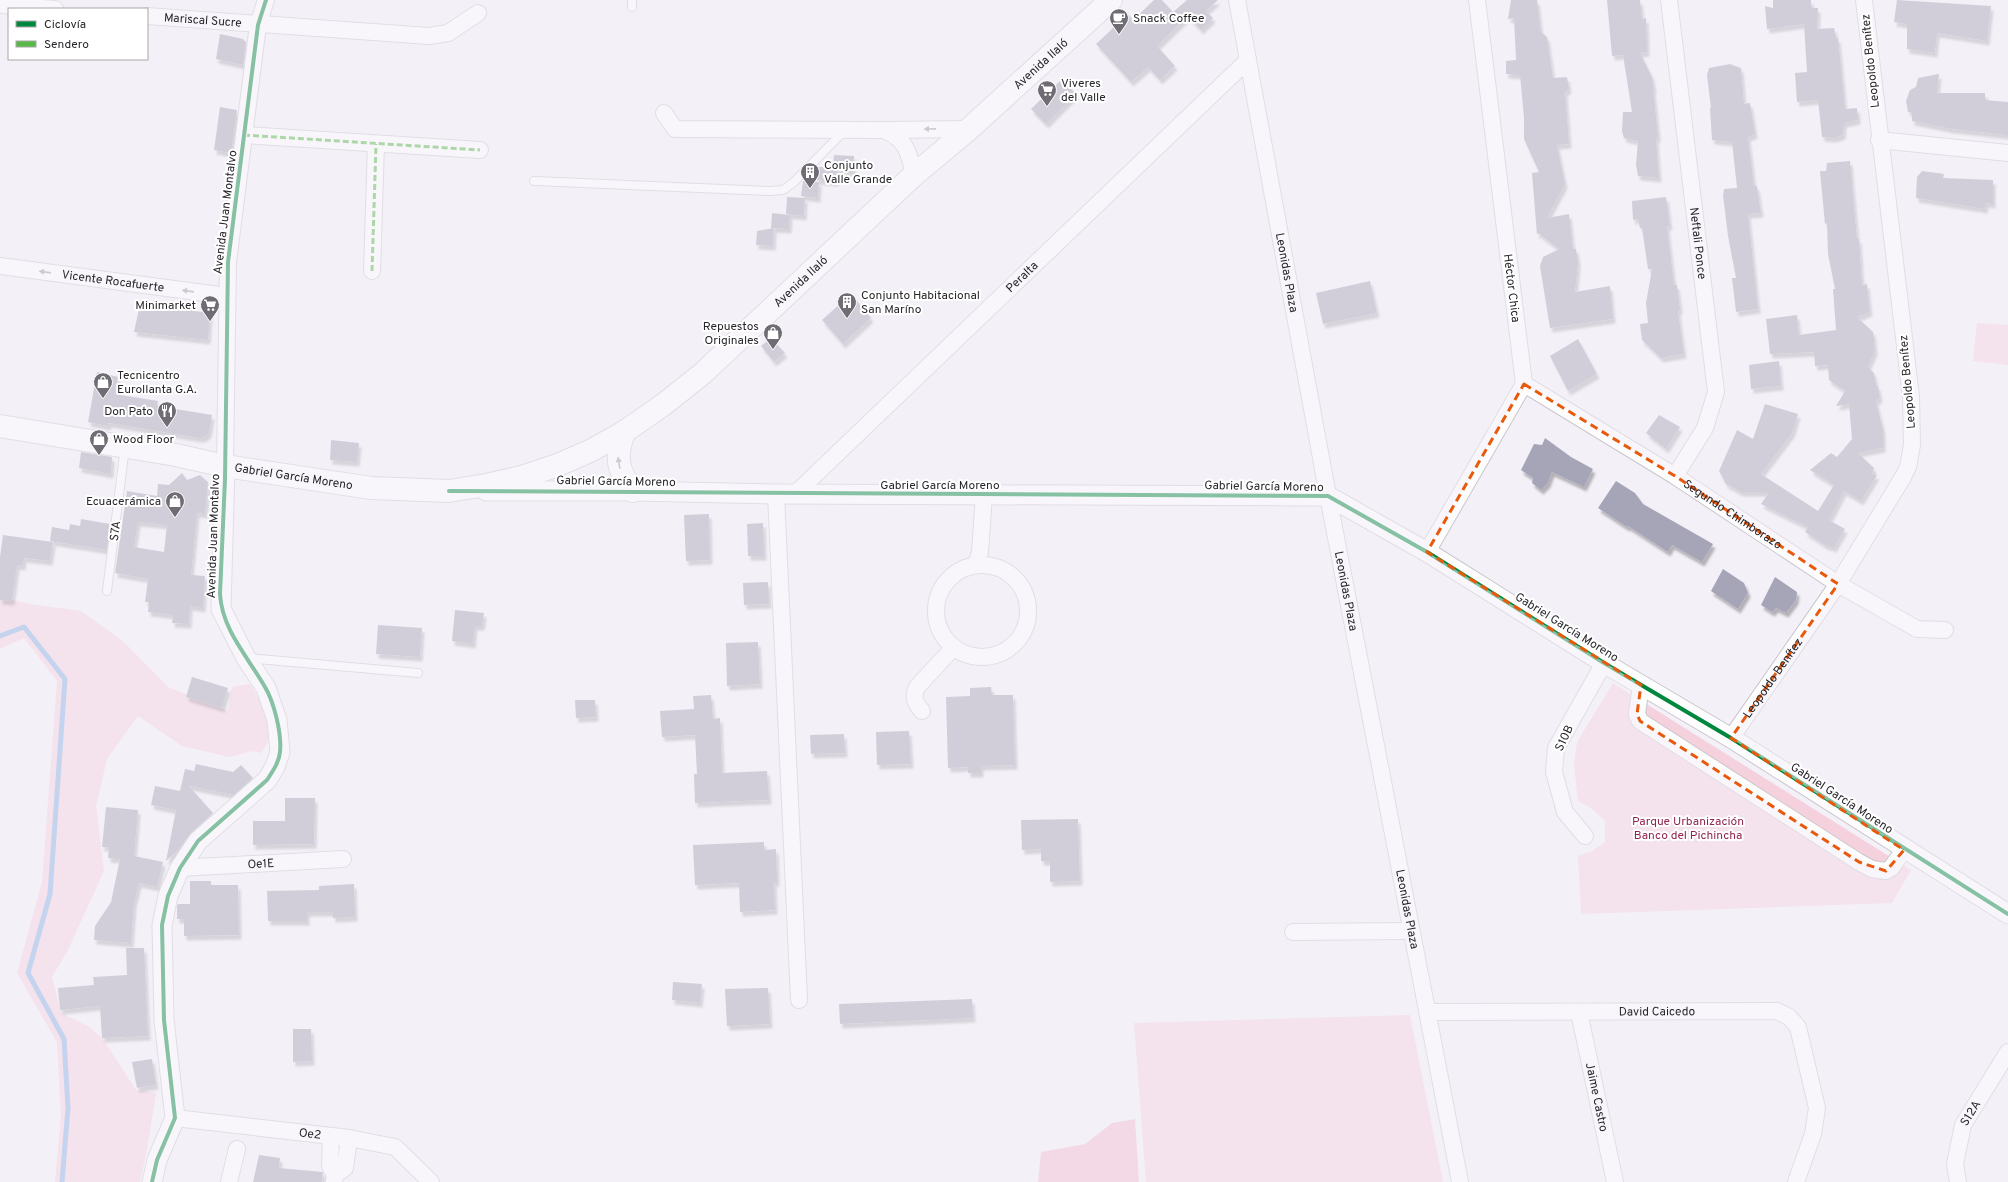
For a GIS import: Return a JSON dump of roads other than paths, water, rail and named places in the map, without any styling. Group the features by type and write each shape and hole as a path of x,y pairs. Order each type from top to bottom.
{"main road":[{"name":"Avenida Ilaló","path":"449,491 486,486 536,472 592,450 624,432 663,405 702,374 914,175 969,129 1111,0"},
{"name":"Gabriel García Moreno","path":"0,426 176,455 225,466 371,488 449,491"},
{"path":"624,432 619,447 618,463 623,478 633,491"}],"street":[{"name":"Avenida Juan Montalvo","path":"152,1182 158,1160 175,1118 164,1020 162,925 168,896 180,868 198,841 267,780 275,767 280,752 277,720 266,688 246,658 221,609 228,262 258,25 266,0"},
{"name":"Leonidas Plaza","path":"1237,0 1328,496 1460,1182"},
{"name":"Héctor Chica","path":"1477,0 1524,384"},
{"name":"Neftali Ponce","path":"1669,0 1716,392 1705,428 1675,476"},
{"name":"Leopoldo Benítez","path":"1731,738 1838,584 1903,477 1908,467 1912,445 1911,397 1879,140 1864,0"},
{"path":"0,5 41,8"},
{"name":"Mariscal Sucre","path":"148,16 430,36 448,33 478,12"},
{"name":"Peralta","path":"795,494 1248,60"},
{"path":"664,113 675,129 969,129"},
{"path":"884,130 897,136 910,154 914,175"},
{"path":"244,135 480,150"},
{"path":"1879,140 2008,153"},
{"path":"372,271 376,144"},
{"name":"Vicente Rocafuerte","path":"0,266 227,296"},
{"path":"1427,552 1524,384"},
{"name":"Segundo Chimborazo","path":"1524,384 1675,476 1838,584 1917,629 1945,630"},
{"name":"Gabriel García Moreno","path":"449,491 1328,496 1427,552 1604,663 1731,738 1904,850 2008,914"},
{"path":"776,494 799,1000"},
{"path":"976,565 980,552 984,495"},
{"path":"976,565 992,566 1008,572 1019,584 1027,599 1028,615 1024,631 1015,644 1001,654 985,658 968,655 954,647 945,638 939,626 936,610 940,594 948,580 960,570 976,565"},
{"path":"922,711 914,700 914,693 917,687 954,647"},
{"name":"S10B","path":"1585,836 1564,812 1554,772 1556,748 1604,663"},
{"path":"1641,685 1637,714 1640,722 1859,862 1872,869 1886,871 1891,868 1904,850"},
{"name":"Oe1E","path":"180,868 343,859"},
{"path":"1293,932 1411,931"},
{"name":"David Caicedo","path":"1427,1012 1777,1011 1788,1016 1798,1027 1817,1108 1813,1134 1796,1182"},
{"name":"Jaime Castro","path":"1579,1012 1615,1182"},
{"name":"S12A","path":"1958,1182 1955,1164 1963,1125 2008,1052"},
{"name":"Oe2","path":"175,1118 349,1138 395,1147 431,1182"},
{"path":"332,1136 330,1166 335,1179 344,1168 349,1138"},
{"path":"229,1182 236,1149"}],"lane":[{"path":"534,181 769,191 783,190 794,182 845,130"},
{"name":"S7A","path":"107,591 125,446"},
{"path":"246,658 418,673"}],"waterway":[{"path":"0,636 24,627 65,679 50,894 28,973 64,1039 68,1108 62,1182"}],"place":[{"name":"Snack Coffee","path":"1119,35"},
{"name":"Viveres del Valle","path":"1047,107"},
{"name":"Conjunto Valle Grande","path":"810,189"},
{"name":"Conjunto Habitacional San Maríno","path":"847,319"},
{"name":"Minimarket","path":"210,322"},
{"name":"Repuestos Originales","path":"773,350"},
{"name":"Tecnicentro Eurollanta G.A.","path":"103,399"},
{"name":"Don Pato","path":"167,428"},
{"name":"Wood Floor","path":"99,456"},
{"name":"Ecuacerámica","path":"175,518"}],"park label":[{"name":"Parque Urbanización Banco del Pichincha","path":"1688,828"}]}
